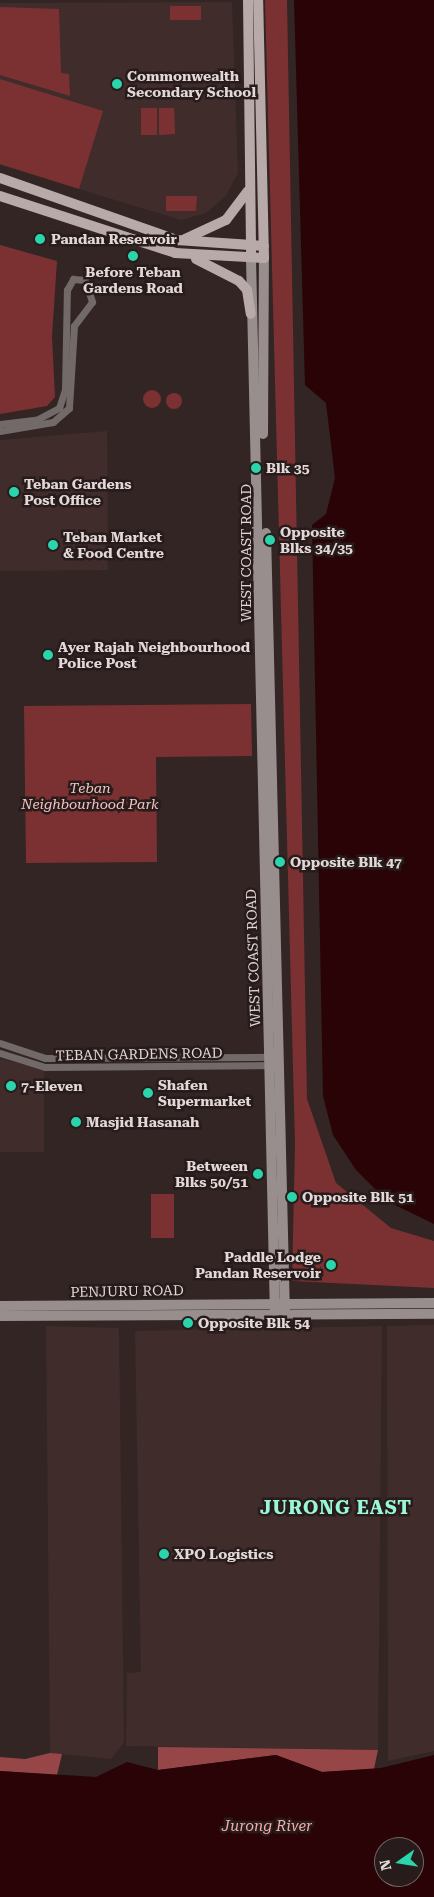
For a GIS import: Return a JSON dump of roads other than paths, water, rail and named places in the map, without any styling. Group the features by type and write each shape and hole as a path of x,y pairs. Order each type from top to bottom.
{"main road":[{"name":"WEST COAST ROAD","path":"248,0 251,314 260,494 275,1061"},
{"name":"WEST COAST ROAD","path":"258,0 264,246 263,435 280,1315"},
{"path":"0,178 177,240 264,246"},
{"path":"177,240 199,236 222,223 242,204 250,186"},
{"path":"0,196 188,256 239,281 246,290 251,314"},
{"path":"188,256 264,258"},
{"name":"PENJURU ROAD","path":"0,1306 280,1302 434,1304"},
{"name":"PENJURU ROAD","path":"0,1316 434,1314"}],"street":[{"path":"0,424 38,419 59,408 65,390 66,290 73,279 85,280 92,302 74,326 69,408 53,422 0,431"},
{"name":"TEBAN GARDENS ROAD","path":"0,1043 45,1058 275,1061"},
{"name":"TEBAN GARDENS ROAD","path":"0,1053 45,1068 275,1061"}],"water":[{"path":"294,0 434,0 434,1224 387,1201 356,1170 333,1135 323,1096 312,525 326,514 335,478 326,403 305,385"},
{"name":"Jurong River","path":"276,1755 322,1772 381,1768 434,1755 434,1897 0,1897 0,1771 96,1777 127,1762 158,1770"}],"place":[{"name":"Commonwealth Secondary School","path":"117,84"},
{"name":"Pandan Reservoir","path":"40,239"},
{"name":"Before Teban Gardens Road","path":"133,256"},
{"name":"Blk 35","path":"256,468"},
{"name":"Teban Gardens Post Office","path":"14,492"},
{"name":"Opposite Blks 34/35","path":"270,540"},
{"name":"Teban Market & Food Centre","path":"53,545"},
{"name":"Ayer Rajah Neighbourhood Police Post","path":"48,655"},
{"name":"Opposite Blk 47","path":"280,862"},
{"name":"7-Eleven","path":"11,1086"},
{"name":"Shafen Supermarket","path":"148,1093"},
{"name":"Masjid Hasanah","path":"76,1122"},
{"name":"Between Blks 50/51","path":"258,1174"},
{"name":"Opposite Blk 51","path":"292,1197"},
{"name":"Paddle Lodge Pandan Reservoir","path":"331,1265"},
{"name":"Opposite Blk 54","path":"188,1323"},
{"name":"XPO Logistics","path":"164,1554"}],"district":[{"name":"JURONG EAST","path":"336,1508"}],"park label":[{"name":"Teban Neighbourhood Park","path":"90,796"}]}
